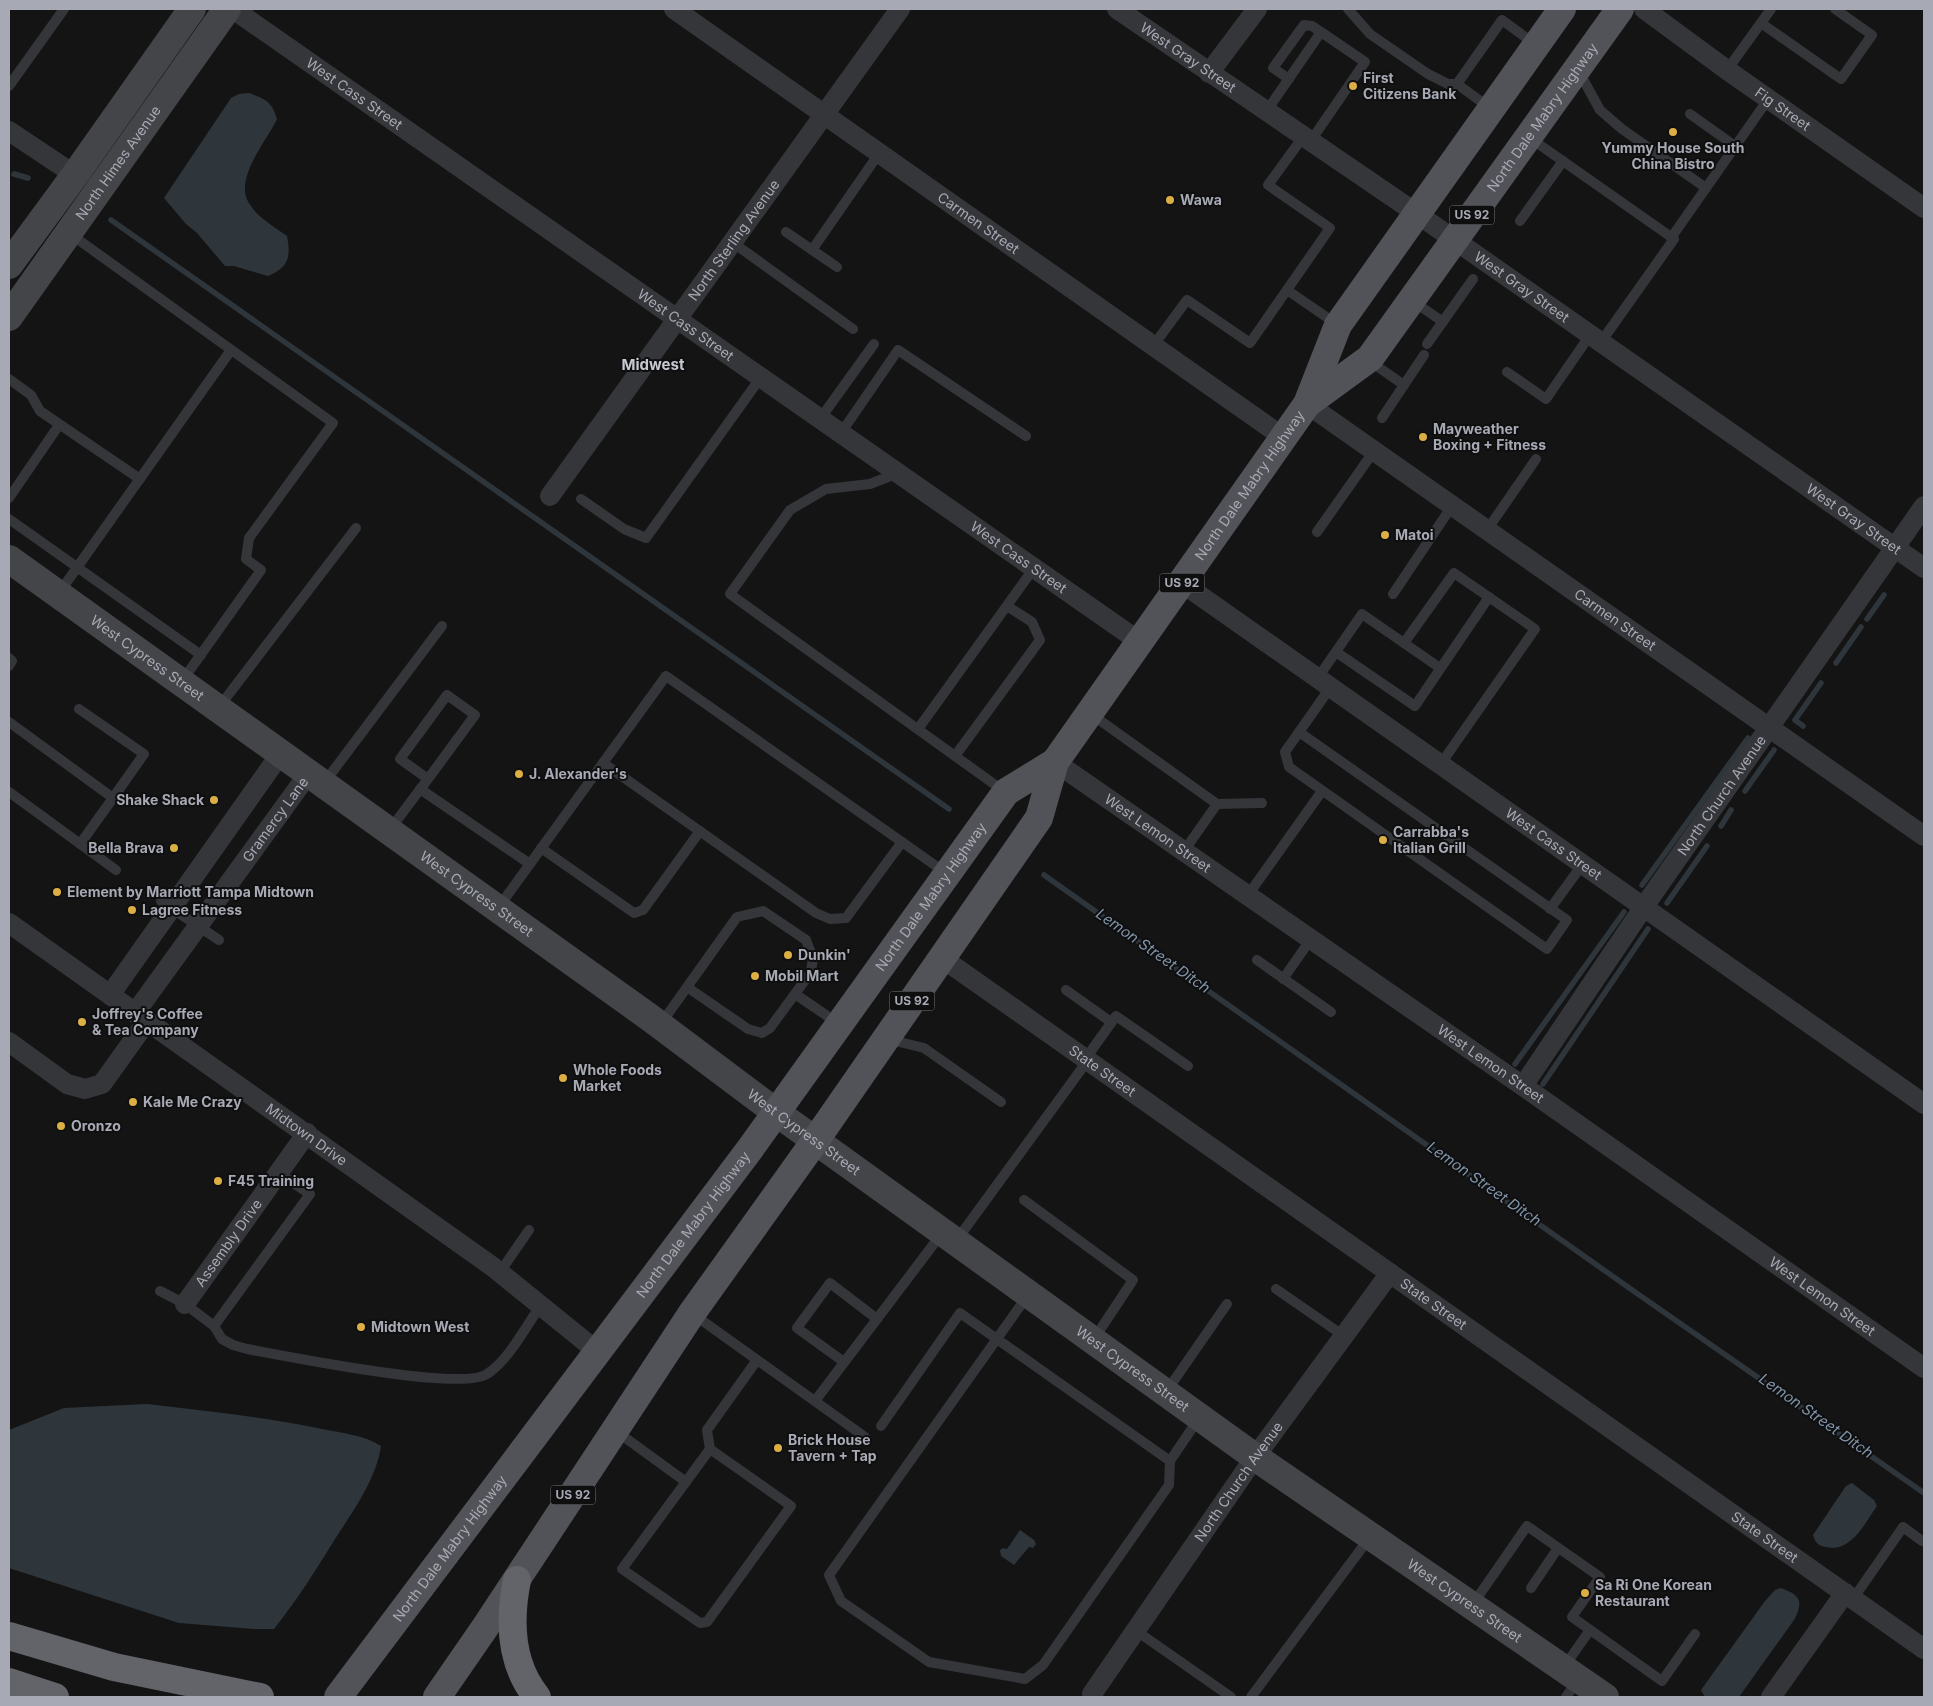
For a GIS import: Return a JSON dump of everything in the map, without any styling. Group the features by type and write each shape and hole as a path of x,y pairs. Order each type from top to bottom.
{"highway":[{"path":"517,1580 513,1601 515,1649 524,1679 537,1697"},
{"path":"9,1636 114,1667 260,1697"},
{"path":"9,1682 55,1697"}],"main road":[{"name":"North Dale Mabry Highway","path":"437,1697 616,1431 692,1313 815,1141 1040,818 1056,762 1307,404 1338,325 1562,9"},
{"name":"North Dale Mabry Highway","path":"1307,404 1368,359 1620,9"},
{"name":"North Dale Mabry Highway","path":"338,1697 776,1113 1006,792 1056,762"}],"street":[{"name":"North Himes Avenue","path":"9,265 192,9"},
{"name":"North Himes Avenue","path":"9,318 227,9"},
{"name":"West Cass Street","path":"233,9 1140,642"},
{"name":"Carmen Street","path":"674,9 1283,437"},
{"name":"North Sterling Avenue","path":"550,496 676,318 900,9"},
{"name":"West Gray Street","path":"1117,9 1455,240 1924,568"},
{"path":"1142,9 1162,40"},
{"path":"1209,73 1257,9"},
{"name":"Fig Street","path":"1644,9 1727,70 1924,208"},
{"path":"69,233 71,202 166,69 159,55"},
{"path":"9,131 75,175"},
{"name":"Carmen Street","path":"1307,404 1924,836"},
{"name":"North Church Avenue","path":"1523,1086 1643,908 1924,506"},
{"name":"West Cypress Street","path":"9,559 498,908 660,1025 776,1113 1199,1417 1472,1606 1569,1682 1605,1697"},
{"name":"West Cass Street","path":"1182,583 1924,1104"},
{"path":"110,995 166,905 281,753"},
{"name":"West Lemon Street","path":"1056,762 1523,1086 1924,1368"},
{"name":"Gramercy Lane","path":"9,1042 67,1084 85,1089 102,1084 197,927 316,778"},
{"name":"Midtown Drive","path":"9,923 500,1272 598,1352"},
{"name":"State Street","path":"942,958 1924,1649"},
{"name":"Assembly Drive","path":"185,1304 307,1133"},
{"name":"North Church Avenue","path":"1092,1694 1255,1457 1390,1273"},
{"path":"1771,1697 1849,1596"}],"lane":[{"path":"9,86 64,9"},
{"path":"1348,9 1370,34 1421,69 1448,84 1457,84 1491,108"},
{"path":"1727,70 1771,9"},
{"path":"1761,23 1841,80 1872,36 1835,9"},
{"path":"1457,84 1502,20 1536,45"},
{"path":"1154,346 1187,300 1250,343 1330,228 1268,185 1307,139 1365,62 1312,26 1304,24 1273,68 1289,79"},
{"path":"1266,112 1321,32"},
{"path":"1577,68 1600,110 1622,129 1706,188"},
{"path":"1671,238 1769,98"},
{"path":"1690,114 1736,146"},
{"path":"1507,372 1546,399 1674,239 1528,137"},
{"path":"812,250 880,152"},
{"path":"1520,221 1564,161"},
{"path":"786,232 837,267"},
{"path":"69,233 333,423 249,538 246,559 261,570 182,682"},
{"path":"732,242 853,329"},
{"path":"1382,418 1443,322 1473,279"},
{"path":"1287,290 1338,325"},
{"path":"1412,300 1443,322"},
{"path":"820,419 874,344"},
{"path":"58,594 232,350"},
{"path":"841,434 898,350 1026,436"},
{"path":"1368,359 1404,385"},
{"path":"581,499 624,529 646,538 761,377"},
{"path":"9,379 31,395 40,411 140,480"},
{"path":"9,498 59,425"},
{"path":"1317,532 1374,451"},
{"path":"1487,530 1536,459"},
{"path":"898,473 870,484 826,489 790,510 730,594 1006,792"},
{"path":"1392,594 1452,506"},
{"path":"9,519 201,655"},
{"path":"219,708 356,528"},
{"path":"918,729 1034,568"},
{"path":"1404,643 1454,573 1535,629 1440,765"},
{"path":"1336,652 1415,706 1489,598"},
{"path":"955,756 1040,640 1032,622 1007,606"},
{"path":"1299,732 1567,920 1547,949 1289,768 1285,752 1299,732 1324,684 1336,652 1362,614 1440,668"},
{"path":"316,778 442,626"},
{"path":"9,658 12,661 9,666"},
{"path":"498,908 666,676 947,874"},
{"path":"389,830 428,779 475,715 447,694 400,759 428,779"},
{"path":"79,709 144,754 80,844"},
{"path":"1090,713 1217,804 1262,803"},
{"path":"9,722 113,798"},
{"path":"603,763 816,913 830,919 846,918 902,842"},
{"path":"420,789 530,864"},
{"path":"1248,895 1322,791"},
{"path":"9,792 116,870"},
{"path":"1184,851 1217,804"},
{"path":"541,848 634,913 643,910 700,831"},
{"path":"1550,909 1582,865"},
{"path":"166,905 219,940"},
{"path":"660,1025 687,987 737,917 763,911 806,940 813,958 811,972 770,1028 762,1033 748,1029 687,987"},
{"path":"1283,979 1311,939"},
{"path":"1257,960 1331,1012"},
{"path":"1066,990 1112,1022"},
{"path":"796,994 840,1025"},
{"path":"815,1402 877,1319 949,1237 1062,1095 1116,1016 1188,1066"},
{"path":"886,1039 924,1048 1001,1102"},
{"path":"214,1326 310,1194 278,1173"},
{"path":"1024,1200 1133,1280 1093,1340"},
{"path":"500,1272 529,1230"},
{"path":"844,1362 797,1328 830,1283 877,1319"},
{"path":"1276,1289 1344,1336"},
{"path":"160,1291 185,1304 214,1326 222,1339 233,1345 418,1378 463,1380 486,1376 500,1363 541,1305"},
{"path":"1029,1294 829,1575 841,1601 929,1662 1025,1679 1043,1665 1169,1485 1170,1461 1199,1417"},
{"path":"1166,1393 1227,1304"},
{"path":"692,1313 865,1437"},
{"path":"881,1426 960,1313 1170,1461"},
{"path":"710,1449 791,1506 707,1622 700,1623 622,1569 710,1449 708,1430 757,1360"},
{"path":"616,1431 686,1482"},
{"path":"1472,1606 1527,1526 1600,1577 1572,1617 1662,1680 1695,1634"},
{"path":"1849,1596 1902,1527 1922,1541"},
{"path":"1250,1697 1370,1536"},
{"path":"1531,1588 1558,1548"},
{"path":"1135,1630 1231,1697"},
{"path":"1569,1682 1590,1630"}],"shaded area":[{"path":"249,93 270,104 277,119 252,162 245,186 246,196 255,211 287,236 289,250 287,260 280,269 268,276 234,266 225,266 164,198 231,98 239,94"},
{"path":"147,1404 235,1415 345,1433 381,1446 374,1471 363,1495 306,1585 274,1629 179,1623 9,1568 9,1430 64,1408"},
{"path":"1852,1483 1874,1500 1877,1506 1862,1528 1843,1546 1835,1548 1819,1545 1813,1535 1846,1486"},
{"path":"1020,1530 1034,1540 1036,1544 1033,1548 1029,1547 1014,1565 1001,1556 1000,1550 1003,1548 1007,1549"},
{"path":"1781,1588 1792,1593 1798,1600 1799,1608 1794,1620 1739,1697 1705,1697 1701,1690 1765,1601 1775,1590"}],"waterway":[{"path":"14,174 28,178"},
{"path":"111,220 949,809"},
{"path":"1867,619 1884,595"},
{"path":"1836,663 1861,627"},
{"path":"1803,726 1795,720 1821,683"},
{"path":"1642,885 1748,738"},
{"path":"1745,791 1774,750"},
{"path":"1721,826 1731,810"},
{"path":"1667,903 1707,846"},
{"name":"Lemon Street Ditch","path":"1044,875 1635,1292 1924,1493"},
{"path":"1515,1064 1624,912"},
{"path":"1543,1084 1648,929"}],"place":[{"name":"First Citizens Bank","path":"1353,86"},
{"name":"Yummy House South China Bistro","path":"1673,132"},
{"name":"Wawa","path":"1170,200"},
{"name":"Mayweather Boxing + Fitness","path":"1423,437"},
{"name":"Matoi","path":"1385,535"},
{"name":"J. Alexander's","path":"519,774"},
{"name":"Shake Shack","path":"214,800"},
{"name":"Carrabba's Italian Grill","path":"1383,840"},
{"name":"Bella Brava","path":"174,848"},
{"name":"Element by Marriott Tampa Midtown","path":"57,892"},
{"name":"Lagree Fitness","path":"132,910"},
{"name":"Dunkin'","path":"788,955"},
{"name":"Mobil Mart","path":"755,976"},
{"name":"Joffrey's Coffee & Tea Company","path":"82,1022"},
{"name":"Whole Foods Market","path":"563,1078"},
{"name":"Kale Me Crazy","path":"133,1102"},
{"name":"Oronzo","path":"61,1126"},
{"name":"F45 Training","path":"218,1181"},
{"name":"Midtown West","path":"361,1327"},
{"name":"Brick House Tavern + Tap","path":"778,1448"},
{"name":"Sa Ri One Korean Restaurant","path":"1585,1593"}],"district":[{"name":"Midwest","path":"653,365"}]}
